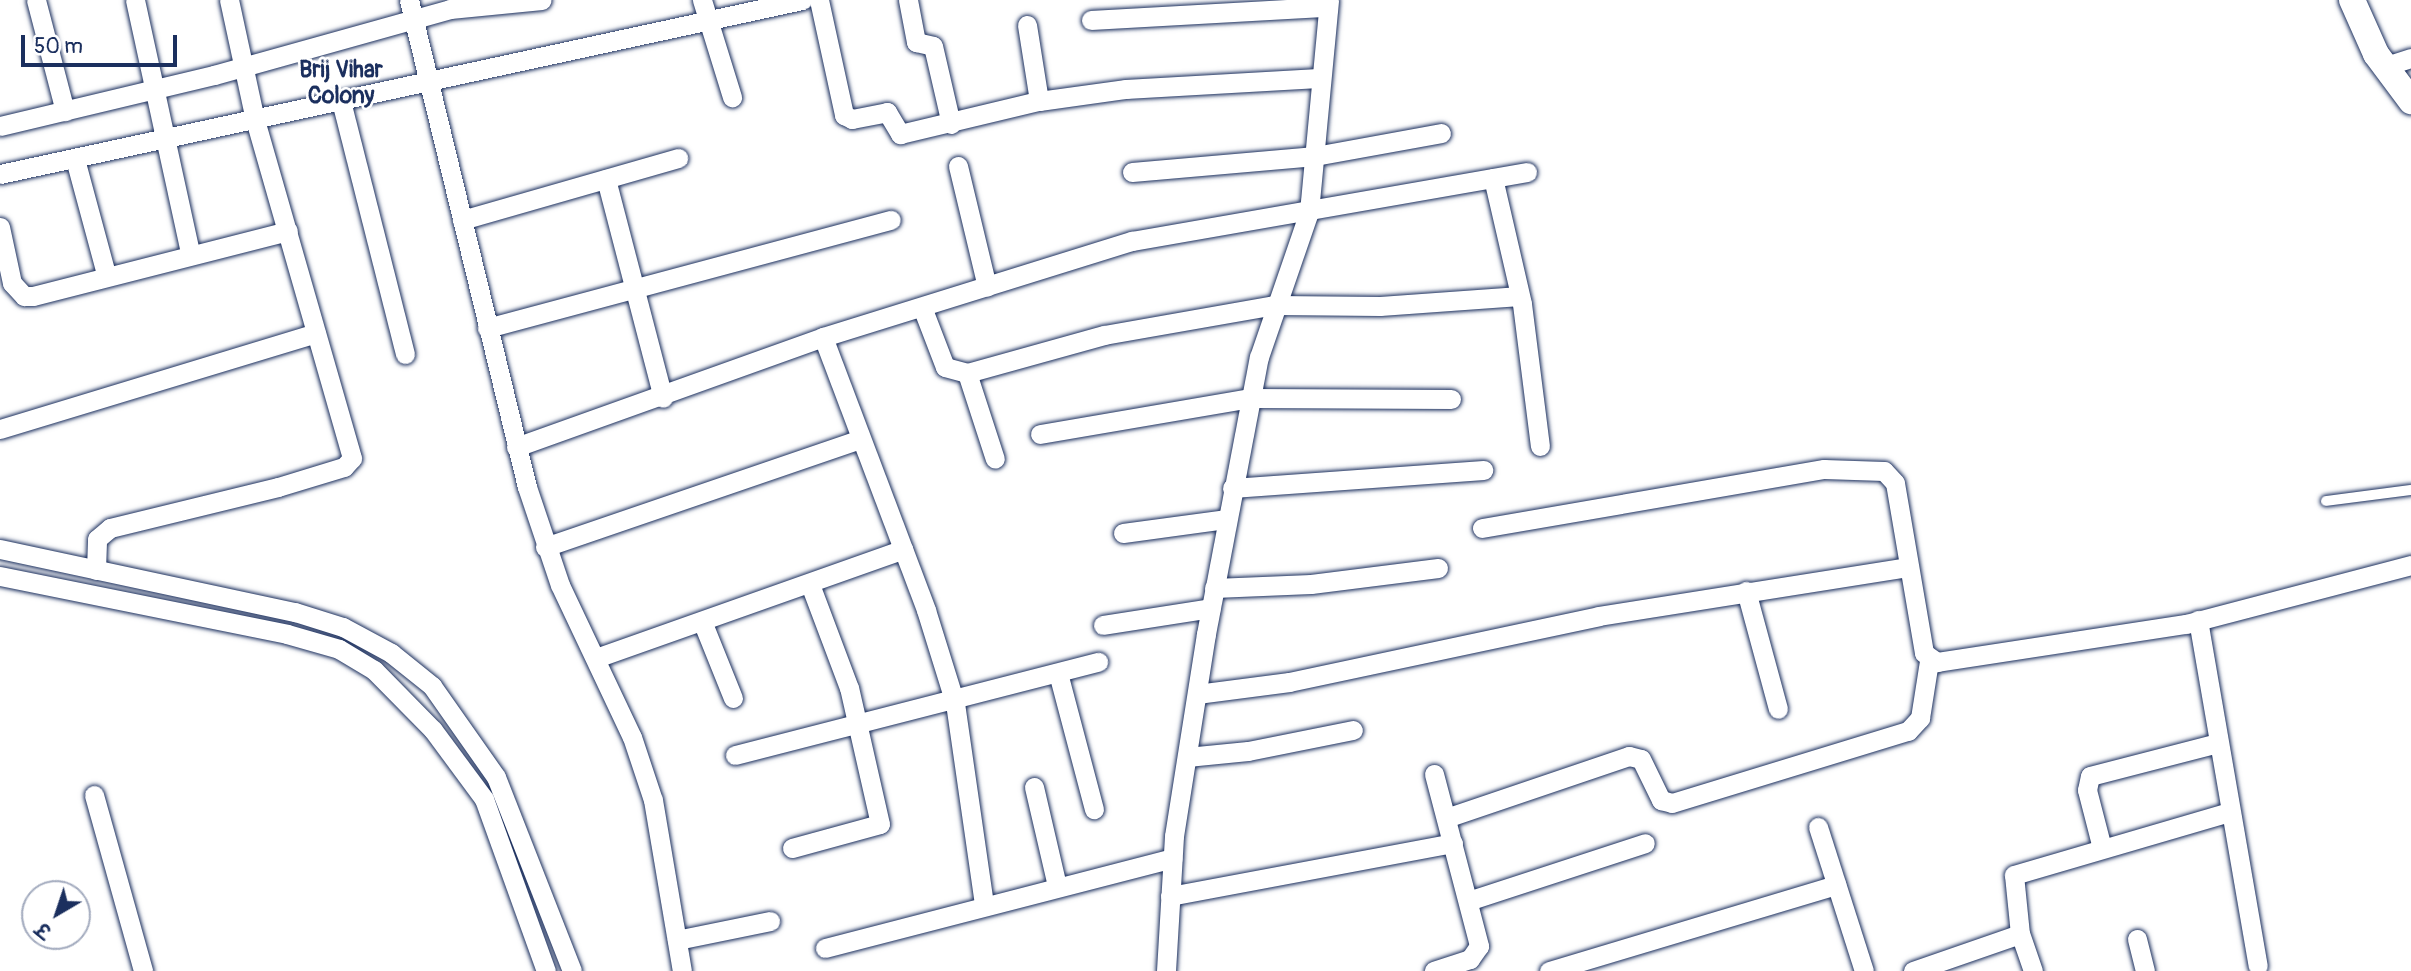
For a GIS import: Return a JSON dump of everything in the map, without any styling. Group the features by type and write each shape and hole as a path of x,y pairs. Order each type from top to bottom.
{"street":[{"path":"36,0 65,111"},
{"path":"135,0 190,252"},
{"path":"96,570 97,539 110,528 278,487 350,463 351,451 255,120 229,0"},
{"path":"409,0 432,83 516,447 545,547 596,658 653,800 682,971"},
{"path":"0,125 243,67 450,9 542,0"},
{"path":"702,0 732,97"},
{"path":"0,174 432,83 802,0"},
{"path":"819,0 847,118 887,111 903,135 1039,101 1162,86 1318,78"},
{"path":"908,0 916,42 933,47 951,124"},
{"path":"2352,0 2386,66 2411,101"},
{"path":"1091,19 1328,3 1318,78 1315,156 1309,212 1275,304 1251,398 1214,588 1173,858 1166,971"},
{"path":"1027,25 1039,101"},
{"path":"2386,66 2411,58"},
{"path":"341,101 405,354"},
{"path":"1132,173 1315,156 1441,133"},
{"path":"462,220 678,158"},
{"path":"75,159 106,274"},
{"path":"958,166 986,287"},
{"path":"516,447 663,398 823,337 1132,241 1528,172"},
{"path":"1493,178 1520,296 1540,446"},
{"path":"606,179 632,291 663,398"},
{"path":"487,328 891,220"},
{"path":"0,227 12,283 24,296 190,252 288,231"},
{"path":"922,307 945,367 967,373 1104,335 1275,304 1380,306 1520,296"},
{"path":"0,429 316,333"},
{"path":"823,337 904,549 955,703 984,905"},
{"path":"967,373 995,459"},
{"path":"1040,434 1251,398 1451,399"},
{"path":"545,547 860,439"},
{"path":"1446,818 1629,756 1641,759 1661,800 1672,803 1908,731 1920,718 1929,661 1908,566 1895,483 1875,470 1824,469 1687,489 1482,528"},
{"path":"1232,488 1483,470"},
{"path":"1123,533 1227,519"},
{"path":"0,549 344,627 391,653 432,686 496,777 572,971"},
{"path":"596,658 904,549"},
{"path":"1929,661 2198,620 2411,565"},
{"path":"1197,694 1289,682 1598,616 1908,566"},
{"path":"1214,588 1311,584 1438,568"},
{"path":"0,576 287,634 339,649 374,670 433,730 484,799 546,971"},
{"path":"792,848 880,824 849,688 810,584"},
{"path":"1746,591 1778,709"},
{"path":"1103,625 1211,608"},
{"path":"2198,620 2258,966"},
{"path":"702,621 733,698"},
{"path":"735,755 955,703 1098,662"},
{"path":"1058,673 1094,809"},
{"path":"1187,757 1353,730"},
{"path":"2102,848 2087,790 2090,776 2218,743"},
{"path":"1434,774 1468,901 1478,952 1434,971"},
{"path":"1034,787 1057,886"},
{"path":"94,795 143,971"},
{"path":"2033,971 2020,934 2012,877 2230,812"},
{"path":"1818,827 1864,971"},
{"path":"1170,896 1453,843"},
{"path":"1468,901 1645,843"},
{"path":"825,948 1173,858"},
{"path":"1549,971 1836,884"},
{"path":"677,940 771,921"},
{"path":"1913,971 2020,934"},
{"path":"2137,939 2146,971"}],"lane":[{"path":"2326,501 2411,490"}],"district":[{"name":"Brij Vihar Colony","path":"341,83"}]}
